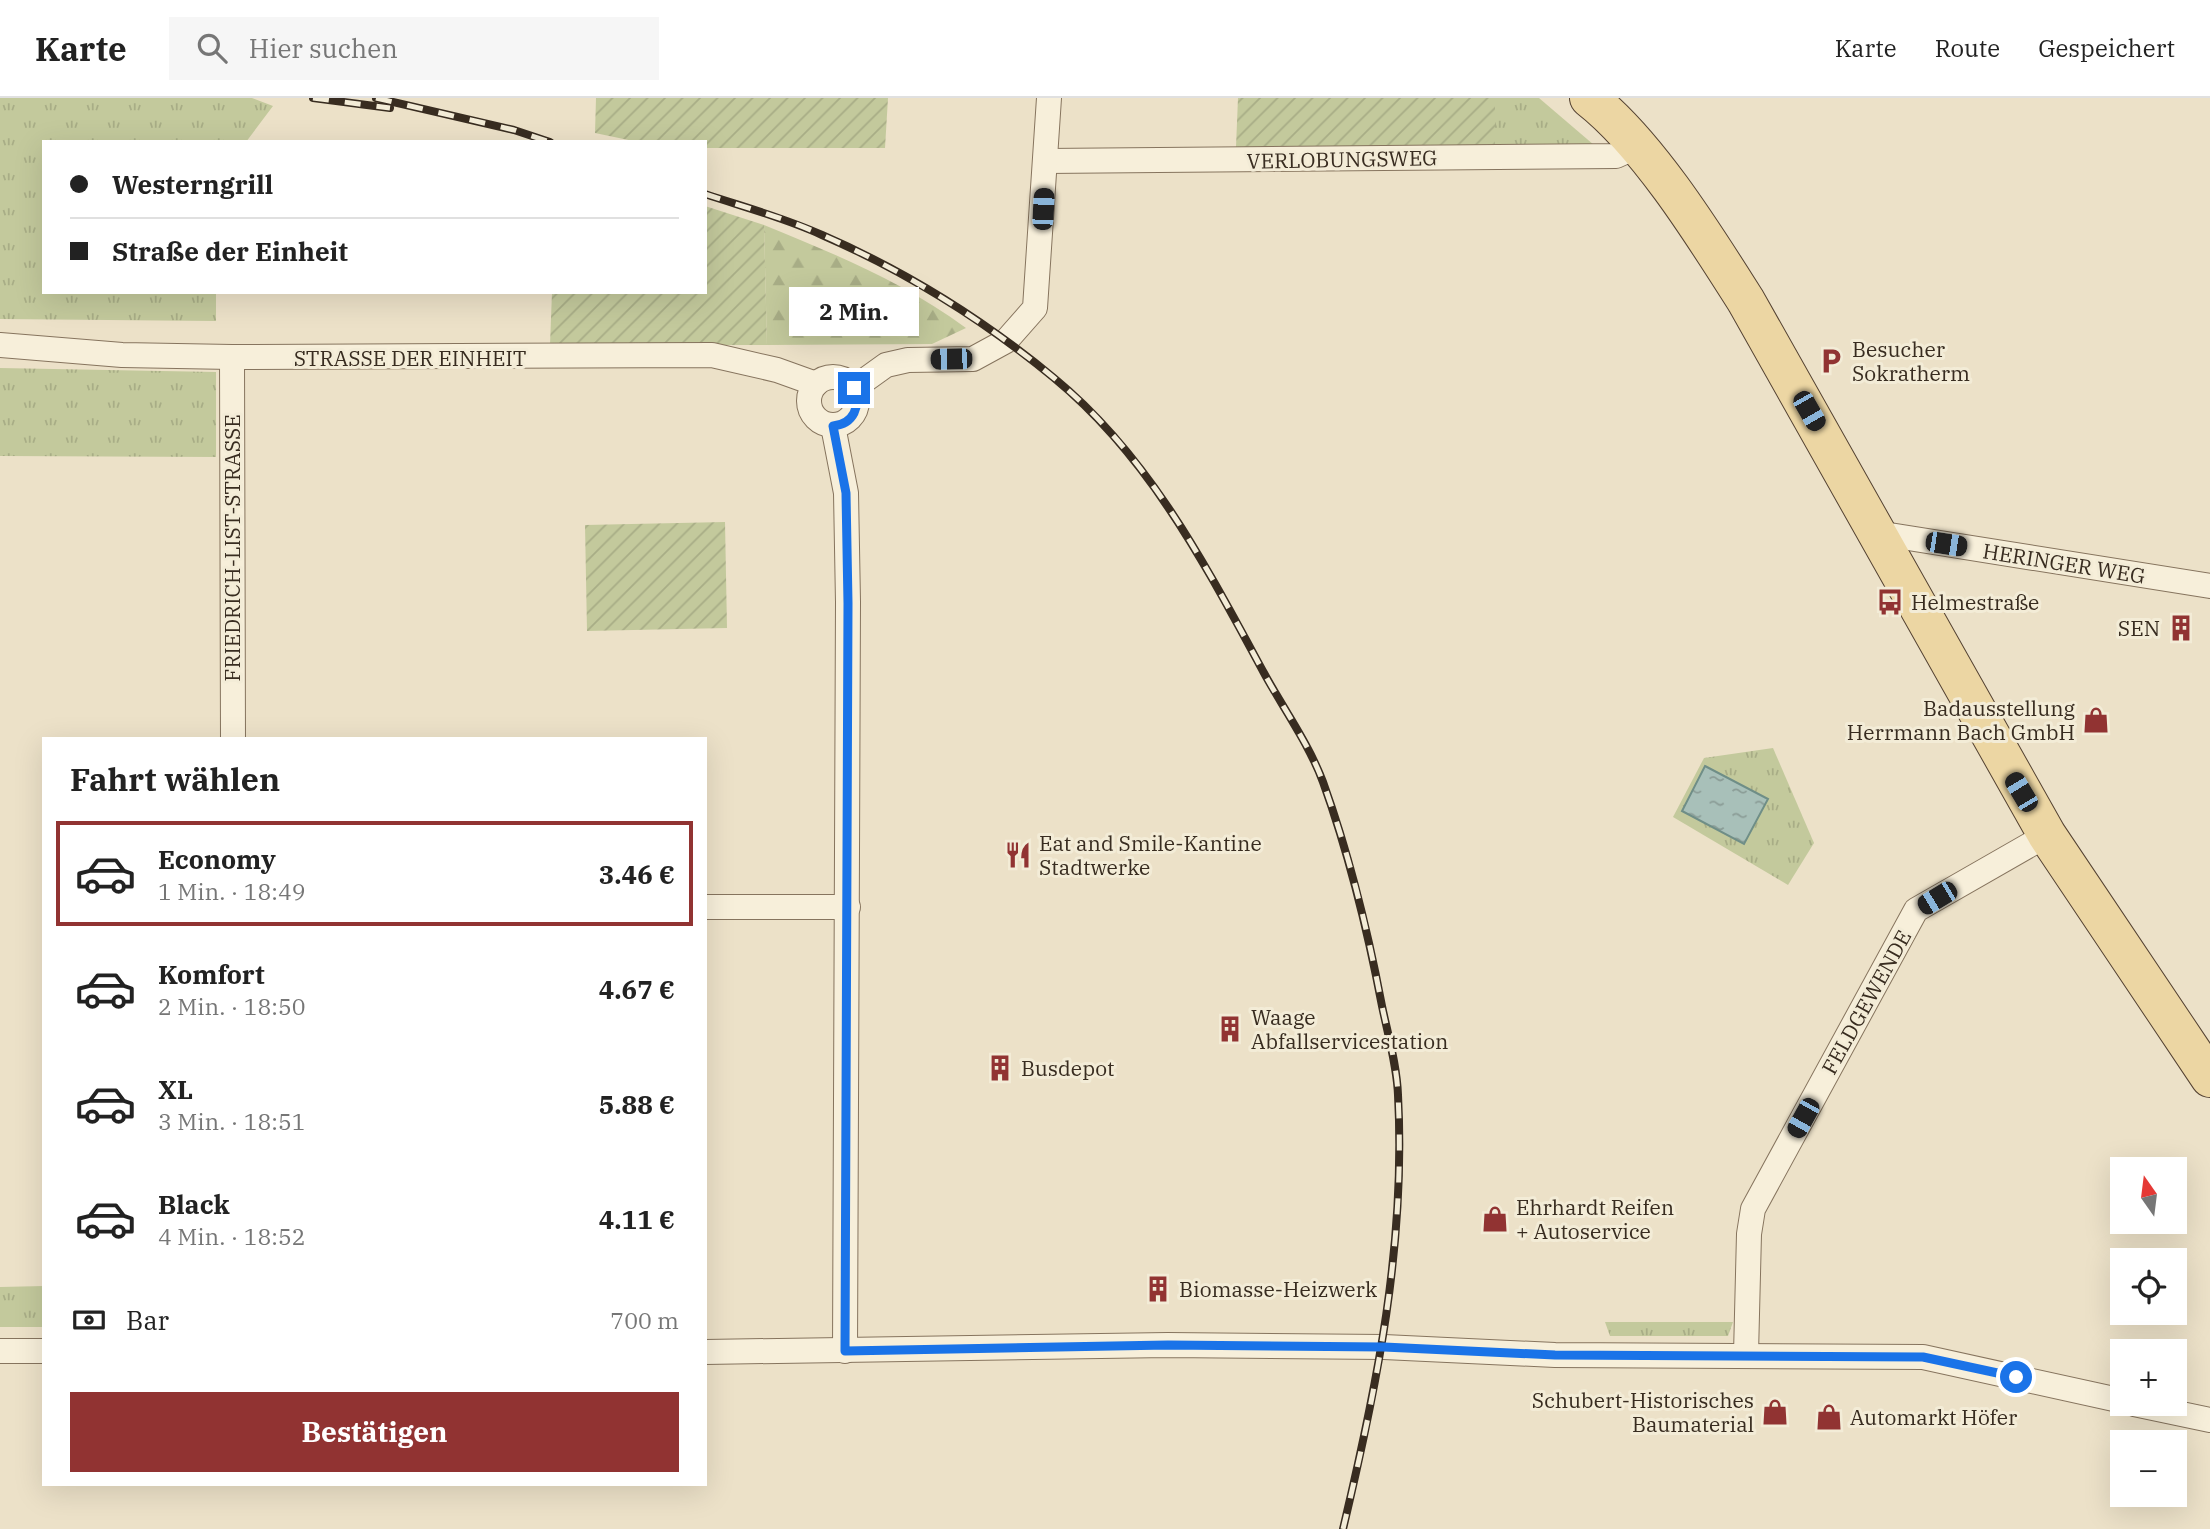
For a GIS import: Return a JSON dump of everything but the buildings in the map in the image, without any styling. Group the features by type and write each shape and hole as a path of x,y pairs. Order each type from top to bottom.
{"main road":[{"path":"1589,98 1636,147 1696,223 1746,302 2047,835 2210,1078"}],"street":[{"path":"816,384 809,399 815,418 833,426 841,425 856,411 858,398 854,388 886,365 908,360 973,359 1006,341 1035,308 1049,98"},
{"name":"VERLOBUNGSWEG","path":"1046,161 1616,156 1636,147"},
{"name":"STRASSE DER EINHEIT","path":"0,345 121,355 232,357 712,355 777,370 816,384 830,377 841,378 854,388"},
{"name":"FRIEDRICH-LIST-STRASSE","path":"232,357 233,737"},
{"path":"833,426 846,503 848,907 845,1351"},
{"name":"HERINGER WEG","path":"1877,533 2210,586"},
{"name":"FELDGEWENDE","path":"1746,1354 1749,1234 1753,1209 1916,910 2047,835"},
{"path":"707,907 848,907"},
{"path":"707,1352 1168,1345 1384,1347 1555,1355 1923,1357 2110,1398"},
{"path":"0,1351 42,1351"},
{"path":"2187,1415 2210,1420"}],"green space":[{"path":"0,98 252,98 273,106 248,140 42,140 42,294 216,294 216,321 0,319"},
{"path":"596,98 888,98 885,148 707,148 707,140 628,140 595,133"},
{"path":"1238,98 1495,98 1495,149 1236,147"},
{"path":"1495,98 1539,98 1594,145 1495,149"},
{"path":"707,207 764,225 767,345 550,345 552,294 707,294"},
{"path":"764,225 843,258 893,283 966,328 932,344 767,345"},
{"path":"0,368 216,372 216,457 0,456"},
{"path":"725,522 727,628 587,631 585,525"},
{"path":"1773,748 1814,843 1788,885 1673,817 1704,758"},
{"path":"42,1286 42,1327 0,1327 0,1287"},
{"path":"1605,1322 1733,1322 1728,1336 1610,1336"}],"water":[{"path":"1705,766 1768,799 1744,844 1682,811"}],"railway":[{"path":"313,98 390,108"},
{"path":"376,98 514,130 544,140"},
{"path":"707,195 808,229 914,281 972,317 1028,357 1088,409 1119,442 1173,515 1311,754 1333,810 1357,892 1392,1050 1398,1095 1398,1206 1393,1260 1367,1422 1343,1529"}],"place":[{"name":"Besucher Sokratherm","path":"1831,361"},
{"name":"Helmestraße","path":"1890,602"},
{"name":"SEN","path":"2181,628"},
{"name":"Badausstellung Herrmann Bach GmbH","path":"2096,720"},
{"name":"Eat and Smile-Kantine Stadtwerke","path":"1018,855"},
{"name":"Waage Abfallservicestation","path":"1230,1029"},
{"name":"Busdepot","path":"1000,1068"},
{"name":"Ehrhardt Reifen + Autoservice","path":"1495,1219"},
{"name":"Biomasse-Heizwerk","path":"1158,1289"},
{"name":"Schubert-Historisches Baumaterial","path":"1775,1412"},
{"name":"Automarkt Höfer","path":"1829,1417"}],"route":[{"path":"854,388 858,398 856,411 852,418 841,425 833,426 846,493 848,603 845,1351 1168,1345 1384,1347 1555,1355 1923,1357 2016,1377"}]}
